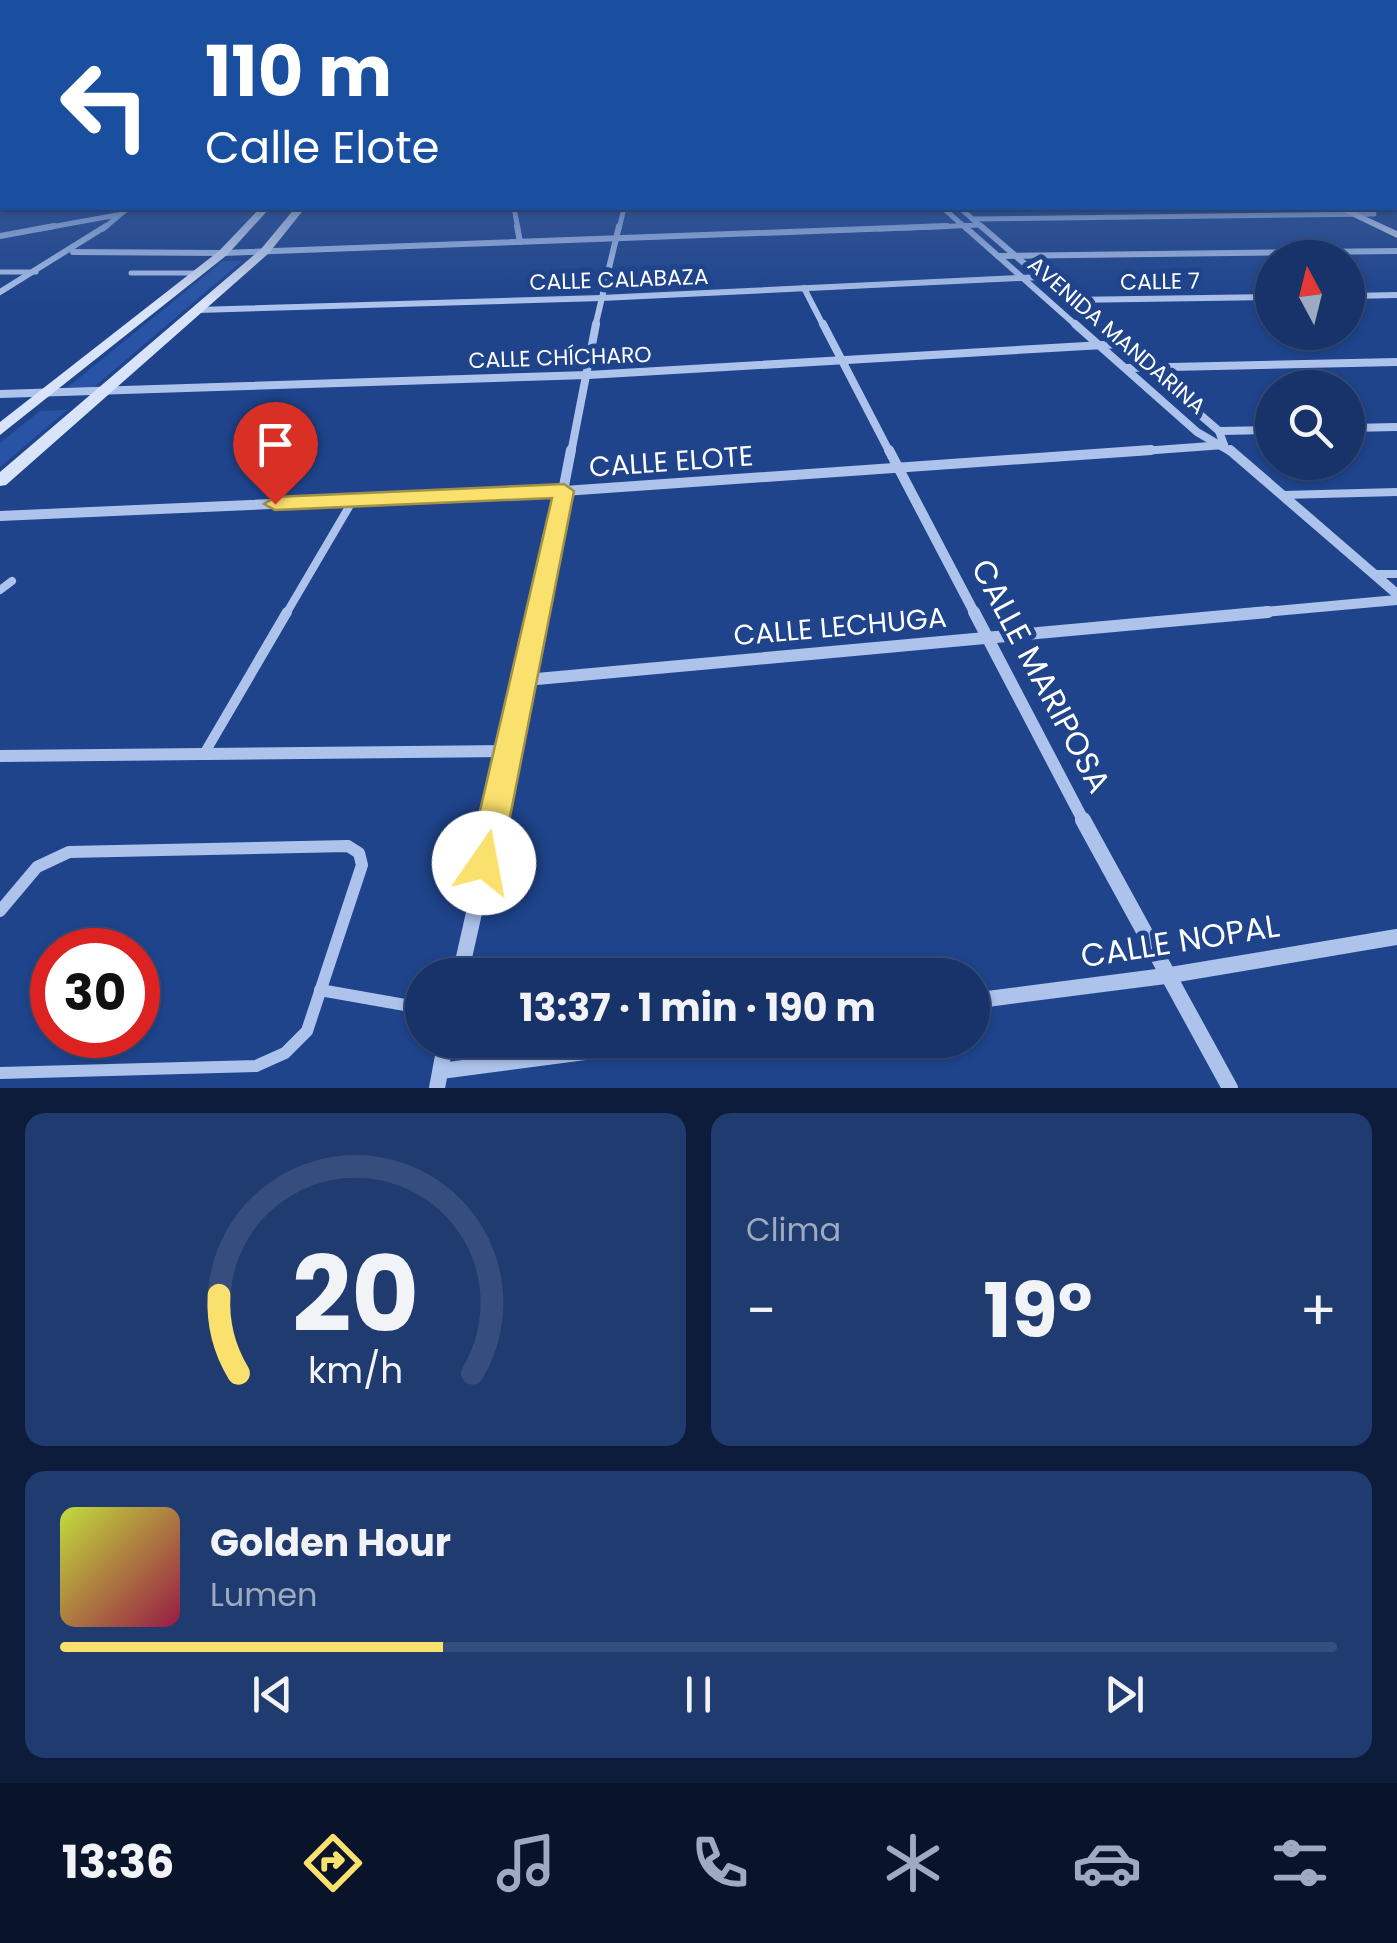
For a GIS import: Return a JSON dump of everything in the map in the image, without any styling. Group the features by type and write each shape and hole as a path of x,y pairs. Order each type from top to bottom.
{"street":[{"path":"0,292 73,252 126,210"},
{"path":"0,430 223,253 263,210"},
{"path":"0,481 265,251 298,210"},
{"path":"514,210 520,242"},
{"path":"464,958 526,680 601,298 623,210"},
{"name":"AVENIDA MANDARINA","path":"945,210 1198,432 1224,446 1397,597"},
{"name":"AVENIDA MANDARINA","path":"962,210 1220,431 1224,446"},
{"path":"73,252 223,253 960,222 1357,211 1397,224"},
{"path":"1357,211 1397,235"},
{"path":"0,236 120,215"},
{"path":"997,256 1397,251"},
{"name":"CALLE CALABAZA","path":"198,310 601,298 1041,277"},
{"name":"CALLE MARIPOSA","path":"804,288 1166,976 1230,1088"},
{"path":"1365,296 1397,295"},
{"name":"CALLE 7","path":"1048,300 1255,297"},
{"name":"CALLE CHÍCHARO","path":"0,394 588,374 1121,344"},
{"path":"1126,368 1397,362"},
{"path":"1365,428 1397,427"},
{"path":"1220,431 1255,430"},
{"name":"CALLE ELOTE","path":"0,516 564,491 1224,446"},
{"name":"CALLE LECHUGA","path":"526,680 1397,597"},
{"path":"0,768 5,756 509,751"},
{"name":"CALLE NOPAL","path":"990,999 1166,976 1397,937"},
{"path":"439,1079 567,1058"}],"lane":[{"path":"0,272 36,272"},
{"path":"131,273 198,272"},
{"path":"1283,496 1397,492"},
{"path":"204,754 353,500"},
{"path":"1374,574 1397,574"},
{"path":"0,590 12,581"},
{"path":"0,911 26,873 52,856 69,852 348,846 359,853 362,865 307,1031 285,1054 256,1066 0,1073"},
{"path":"320,990 405,1005"}],"shaded area":[{"path":"223,261 242,261 94,387 68,387"},
{"path":"67,410 0,467 0,443 40,411"}],"route":[{"path":"275,504 564,491 484,863"}]}
